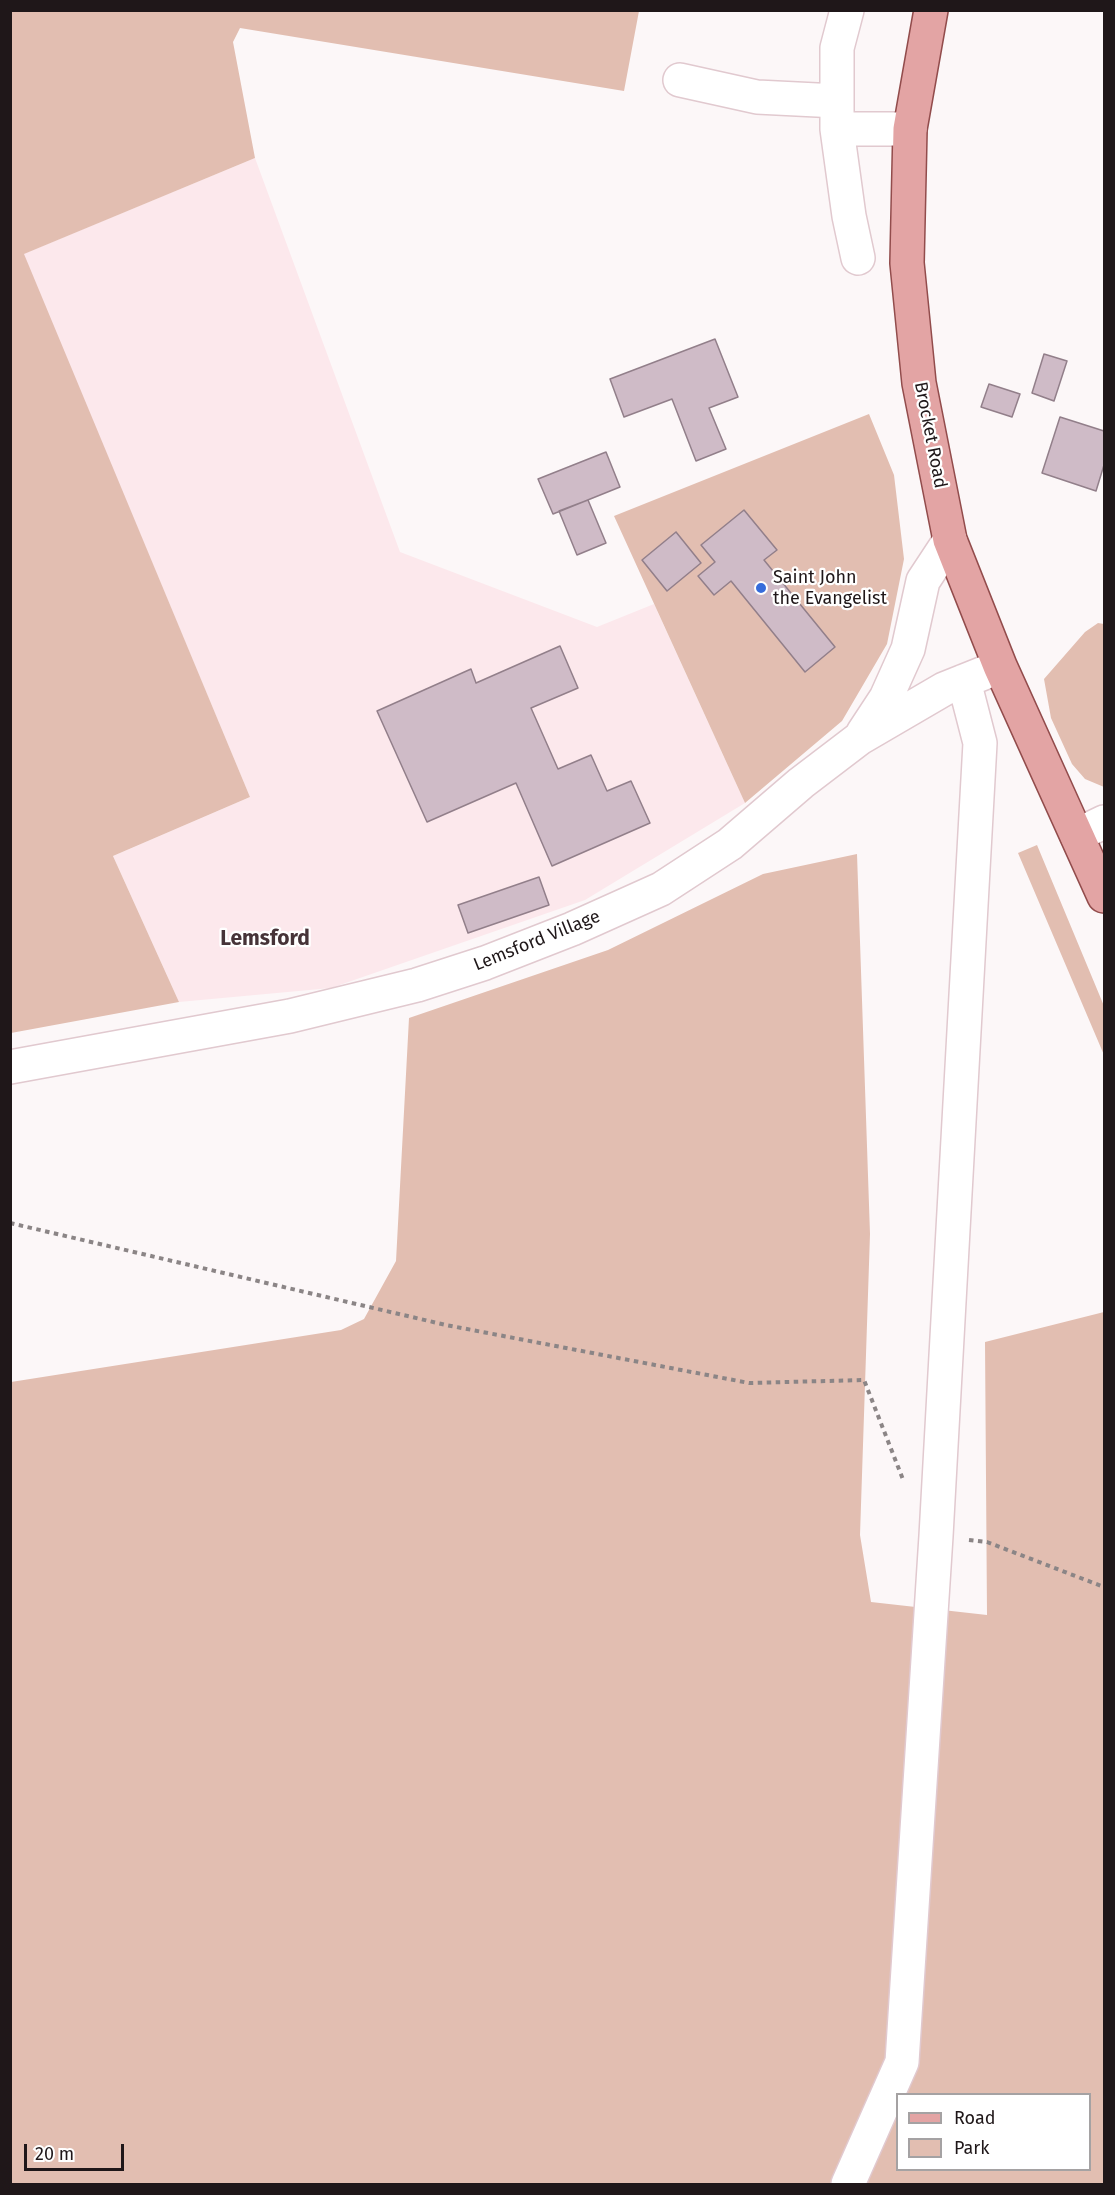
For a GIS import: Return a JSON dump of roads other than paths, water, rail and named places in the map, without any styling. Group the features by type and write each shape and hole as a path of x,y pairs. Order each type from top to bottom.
{"main road":[{"name":"Brocket Road","path":"931,10 910,129 908,275 919,383 950,540 1000,666 1091,828 1104,897"}],"street":[{"path":"847,10 837,48 837,115 849,216 858,258"},
{"path":"680,80 910,129"},
{"path":"860,738 886,698 908,650 923,581 950,540"},
{"name":"Lemsford Village","path":"10,1067 290,1016 417,985 496,959 572,929 660,889 730,844 801,783 860,738 944,689 1000,666"},
{"path":"848,2184 902,2062 936,1536 980,743 964,681"}],"place":[{"name":"Saint John the Evangelist","path":"761,588"}],"district":[{"name":"Lemsford","path":"265,939"}]}
